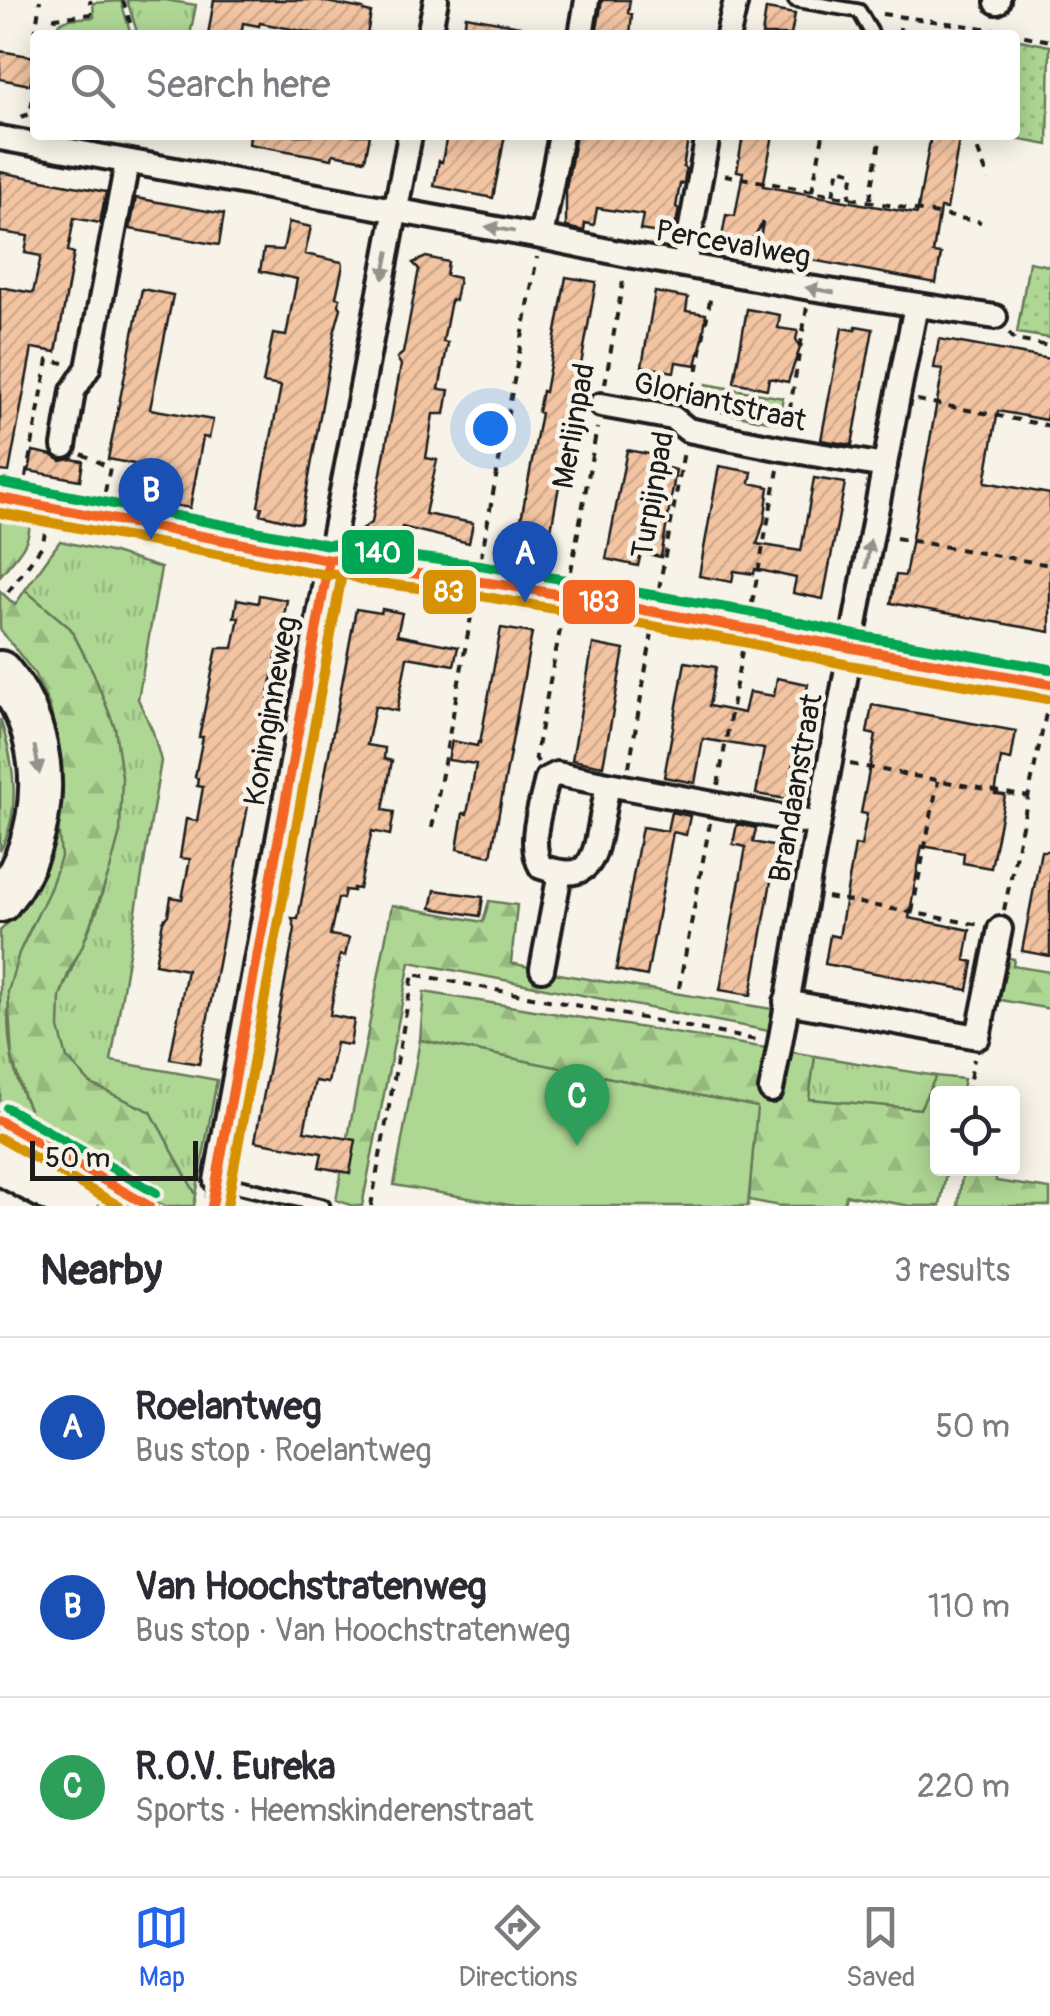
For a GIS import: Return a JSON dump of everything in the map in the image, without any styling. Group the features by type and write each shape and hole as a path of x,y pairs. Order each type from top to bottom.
{"highway":[{"path":"0,672 22,706 33,736 40,777 39,812 29,853 0,901"},
{"path":"0,1162 78,1206"}],"street":[{"path":"430,30 436,0"},
{"path":"581,30 588,0"},
{"path":"729,30 736,0"},
{"name":"Percevalweg","path":"8,140 810,288 995,317"},
{"name":"Koninginneweg","path":"215,1189 409,140"},
{"path":"541,237 560,140"},
{"path":"684,265 707,140"},
{"path":"64,446 73,391 88,368 127,163"},
{"name":"Brandaanstraat","path":"771,1090 916,306"},
{"name":"Gloriantstraat","path":"601,405 673,418 688,430 885,466"},
{"path":"11,500 329,560 342,558 372,567 477,580 747,627 1049,694"},
{"path":"617,785 595,856 586,868 573,873 541,868 534,856 534,844 547,779 557,774 617,785 714,803 818,824"},
{"path":"542,968 560,873"},
{"path":"786,1002 978,1037 1000,929"}],"lane":[{"path":"795,0 859,11 870,30"},
{"path":"0,1121 150,1206"},
{"name":"Koninginneweg","path":"215,1189 323,1206"}],"path":[{"path":"36,30 40,0"},
{"path":"52,30 56,18 91,14 90,0"},
{"path":"123,0 132,30"},
{"path":"859,11 978,30"},
{"path":"900,30 902,17"},
{"path":"1020,36 1050,41"},
{"path":"8,140 22,116 30,114"},
{"path":"812,191 822,140"},
{"path":"870,201 880,140"},
{"path":"974,140 990,180"},
{"path":"833,195 839,168 854,172 848,198"},
{"path":"701,170 981,222"},
{"path":"432,828 541,237"},
{"name":"Merlijnpad","path":"547,779 535,757 628,255"},
{"name":"Turpijnpad","path":"617,785 656,611 716,271"},
{"path":"679,988 810,288"},
{"path":"995,317 1015,340 1050,346"},
{"path":"11,500 48,360 88,368"},
{"path":"898,396 1050,426"},
{"path":"64,446 110,468 100,518"},
{"path":"8,592 42,546 50,508"},
{"path":"872,533 1050,564"},
{"path":"808,893 1000,929 1049,694"},
{"path":"831,760 1028,798"},
{"path":"912,912 938,781"},
{"path":"372,1206 413,974 780,1044"},
{"path":"969,1086 978,1037"}],"green space":[{"path":"127,0 196,5 191,30 136,30"},
{"path":"121,1 130,30 55,30 63,21 94,17 93,3"},
{"path":"1020,40 1050,46 1048,145 1020,140"},
{"path":"1029,262 1050,266 1050,338 1017,333"},
{"path":"706,384 783,398 778,423 702,408"},
{"path":"0,512 28,517 29,534 0,576"},
{"path":"60,541 161,568 138,699 161,761 111,1061 217,1080 196,1195 151,1112 91,1084 67,1058 58,1028 60,996 97,911 120,832 115,728 71,629 25,590"},
{"path":"25,590 70,628 93,672 115,728 122,777 120,832 110,870 60,996 59,1028 67,1058 91,1084 151,1112 196,1195 194,1206 165,1206 53,1143 34,1120 12,1058 8,992 19,953 61,857 58,821 63,794 50,707 34,673 0,629 0,591 15,605"},
{"path":"0,719 14,785 11,819 0,851"},
{"path":"58,821 62,850 58,871 20,952 8,1015 17,1079 34,1118 52,1143 0,1114 0,931 37,880"},
{"path":"489,901 517,905 511,963 772,1009 769,1031 410,962 362,1206 336,1200 392,905 483,922"},
{"path":"996,955 1014,959 1013,966 1050,972 1050,1009 990,998"},
{"path":"424,992 815,1056 809,1099 920,1109 930,1088 930,1176 946,1176 940,1206 911,1206 846,1195 843,1206 780,1206 749,1200 756,1107 420,1040"},
{"path":"420,1040 757,1107 748,1206 515,1206 394,1185"},
{"path":"815,1056 936,1076 920,1109 808,1099"},
{"path":"936,1076 964,1079 962,1086 931,1086"},
{"path":"962,1176 996,1176 996,1181 1050,1189 1050,1206 958,1206"}],"building":[{"path":"214,0 316,0 371,13 368,30 297,30 243,23 242,30 209,30"},
{"path":"602,0 630,0 630,30 597,30"},
{"path":"766,9 795,14 792,30 763,30"},
{"path":"466,16 520,26 520,30 464,30"},
{"path":"0,51 30,56 30,85 0,79"},
{"path":"249,140 369,140 365,160 333,154 332,159 249,144"},
{"path":"446,140 504,140 493,198 434,186 439,161 442,162"},
{"path":"575,140 688,140 684,183 680,184 676,207 679,209 671,235 640,230 643,215 597,208 594,225 585,223 584,231 566,227 566,189"},
{"path":"742,140 772,140 763,186 917,214 930,140 959,140 947,209 940,208 933,253 941,254 936,283 758,250 763,222 747,248 721,243 726,215 735,216 743,172 737,171"},
{"path":"0,172 106,192 100,223 74,218 68,251 74,253 56,352 32,348 9,472 0,471 0,287 33,293 41,256 25,253 28,236 0,232"},
{"path":"136,198 224,214 219,245 130,229"},
{"path":"289,222 311,227 305,254 343,265 336,297 340,298 341,308 301,522 296,523 260,514 262,507 258,506 281,386 263,383 273,334 286,336 297,279 260,271 264,249 283,250"},
{"path":"426,257 448,262 446,275 459,278 443,342 448,343 439,389 449,390 445,414 433,414 426,458 437,460 425,514 473,523 469,543 402,527 399,541 357,533 372,522 401,365 397,358 403,353 419,269 413,263"},
{"path":"566,277 596,282 545,563 514,557"},
{"path":"142,289 173,295 150,409 213,420 209,438 203,437 190,508 172,505 174,493 160,491 164,470 108,459"},
{"path":"655,292 688,298 686,311 706,314 696,365 676,362 674,372 642,366"},
{"path":"747,309 780,315 778,328 798,331 800,348 788,382 769,378 767,389 734,382"},
{"path":"856,326 873,329 852,445 821,440 842,328 855,330"},
{"path":"939,339 1050,359 1046,420 998,411 985,482 1050,494 1050,632 891,603 896,575 905,576 943,369 934,368"},
{"path":"627,450 660,456 658,466 676,470 661,557 641,553 638,566 606,559"},
{"path":"33,451 61,461 83,461 80,480 29,471"},
{"path":"719,466 752,472 750,483 769,487 757,544 801,551 814,478 845,483 823,599 793,593 796,578 755,569 754,574 734,571 732,582 699,576"},
{"path":"259,595 287,600 199,1064 170,1059 187,970 155,964 171,897 182,899 190,859 180,858 186,819 197,821 203,787 197,786 195,777 203,737 199,737 217,648 233,648 239,617 234,617 237,599 258,603"},
{"path":"356,609 402,613 397,635 458,647 454,665 407,657 397,711 375,706 367,745 385,748 384,759 392,761 383,810 394,812 390,835 372,831 359,889 345,890 343,899 338,898 330,935 349,938 345,956 340,955 330,1015 354,1020 350,1045 336,1043 328,1083 315,1081 304,1131 356,1140 350,1173 319,1167 322,1153 255,1141 295,929 292,918 298,919"},
{"path":"501,628 532,633 491,856 457,849 476,764 448,760 452,741 477,746 480,743"},
{"path":"593,644 624,650 603,766 572,760"},
{"path":"685,662 716,667 709,706 744,713 749,692 774,696 777,678 808,684 787,799 756,794 764,749 703,739 695,783 664,777"},
{"path":"872,705 1016,731 1011,760 1001,758 995,794 1005,795 991,868 963,863 964,853 922,846 917,872 909,918 970,930 965,960 973,962 968,990 825,964 830,935 839,937 855,845 861,846 867,814 861,813 876,735 867,733"},
{"path":"671,812 690,816 686,835 673,832 647,976 616,970 642,827 667,831"},
{"path":"737,824 756,828 753,842 777,847 751,995 720,990 746,847 733,844"},
{"path":"1041,851 1050,851 1050,956 1022,951"},
{"path":"435,890 483,897 480,916 431,908"}],"transit line":[{"name":"140","path":"3,483 329,545 344,543 375,552 480,565 1050,669"},
{"name":"183","path":"0,498 329,560 517,587 1050,684"},
{"name":"83","path":"0,513 326,575 341,573 370,582 475,595 1047,699"},
{"name":"183","path":"212,1206 329,560"},
{"name":"83","path":"227,1206 344,563"},
{"name":"140","path":"7,1108 156,1193"},
{"name":"183","path":"0,1121 149,1206"},
{"name":"83","path":"0,1138 119,1206"}],"place":[{"name":"Van Hoochstratenweg","path":"151,540"},
{"name":"Roelantweg","path":"525,603"},
{"name":"R.O.V. Eureka","path":"577,1146"}]}
